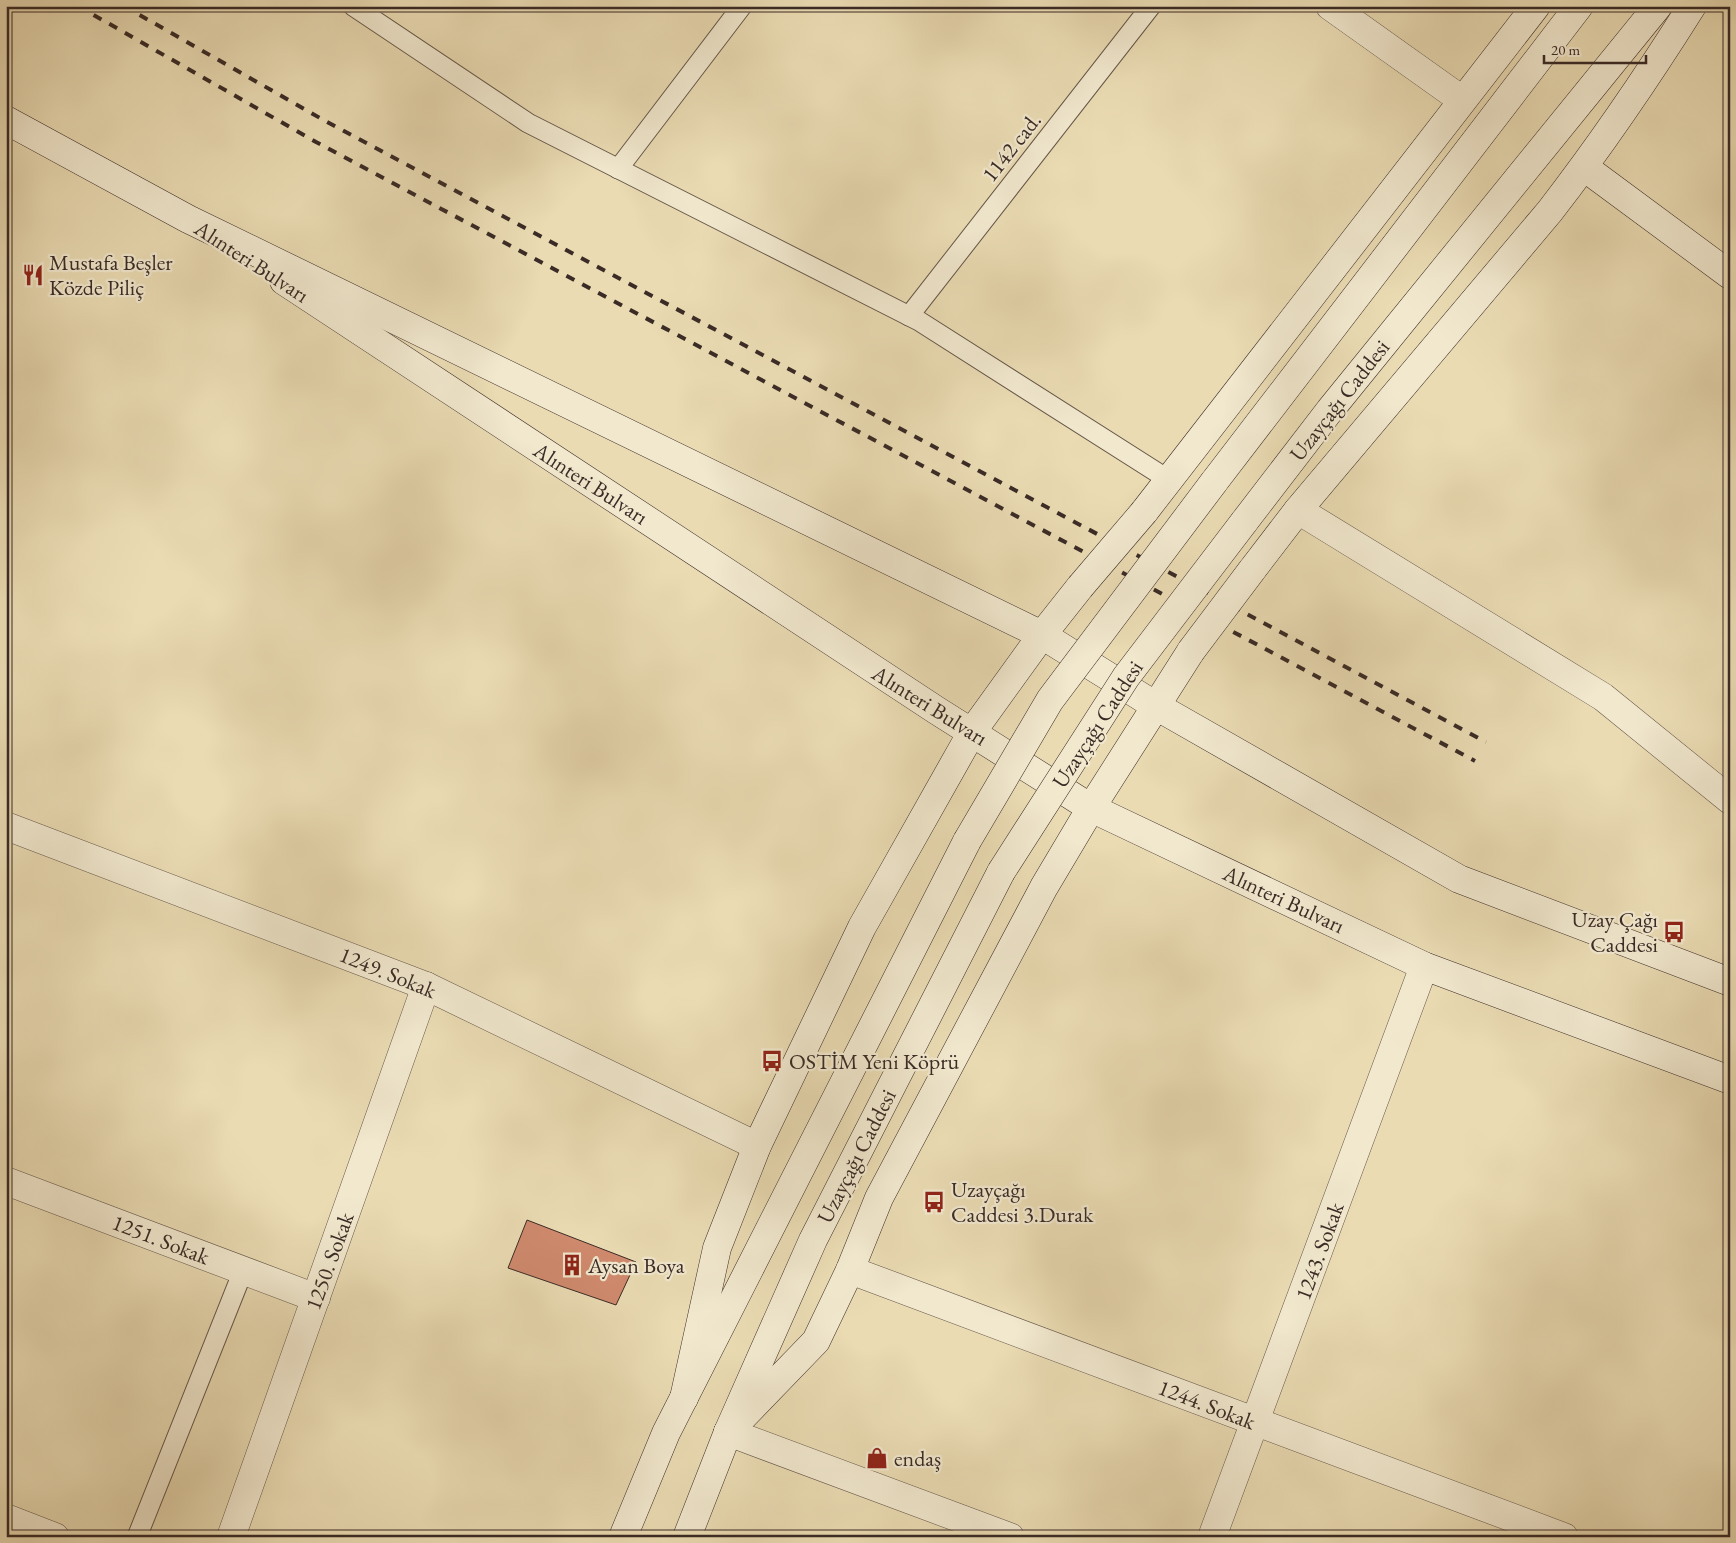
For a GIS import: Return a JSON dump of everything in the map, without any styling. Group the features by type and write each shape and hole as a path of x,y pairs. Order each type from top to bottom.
{"main road":[{"path":"1330,6 1462,100"},
{"path":"684,1398 717,1248 757,1146 862,927 972,732 1042,635 1144,512 1536,6"},
{"name":"Uzayçağı Caddesi","path":"623,1537 666,1433 967,841 1050,700 1214,482 1580,6"},
{"name":"Uzayçağı Caddesi","path":"687,1537 728,1432 813,1240 1001,872 1126,676 1330,410 1658,6"},
{"path":"1010,1537 728,1432 816,1340 850,1270 879,1198 1044,887 1091,808 1190,651 1298,510 1544,218 1584,167 1664,51 1692,6"},
{"name":"Alınteri Bulvarı","path":"6,120 188,219 1042,635 1156,706 1459,879 1730,982"},
{"path":"1584,167 1730,275"},
{"name":"Alınteri Bulvarı","path":"188,219 911,694 1091,808 1424,966 1730,1080"},
{"path":"1298,510 1603,697 1730,800"},
{"name":"1249. Sokak","path":"6,826 426,986 757,1146"},
{"name":"1243. Sokak","path":"1212,1537 1424,966"},
{"name":"1250. Sokak","path":"231,1537 426,986"},
{"name":"1251. Sokak","path":"6,1181 316,1298"},
{"name":"1244. Sokak","path":"850,1270 1564,1537"},
{"path":"6,1518 55,1537"}],"lane":[{"path":"354,6 528,123 909,316 1168,480"},
{"path":"618,169 742,6"},
{"name":"1142 cad.","path":"909,316 1151,6"},
{"path":"137,1537 243,1271"}],"building":[{"name":"Aysan Boya","path":"527,1220 636,1262 616,1305 508,1268"}],"railway":[{"path":"78,6 316,142 1475,761"},
{"path":"124,6 327,122 1486,742"}],"place":[{"name":"Mustafa Beşler Közde Piliç","path":"33,275"},
{"name":"Uzay Çağı Caddesi","path":"1674,932"},
{"name":"OSTİM Yeni Köprü","path":"772,1061"},
{"name":"Uzayçağı Caddesi 3.Durak","path":"934,1202"},
{"name":"Aysan Boya","path":"572,1265"},
{"name":"endaş","path":"877,1458"}]}
